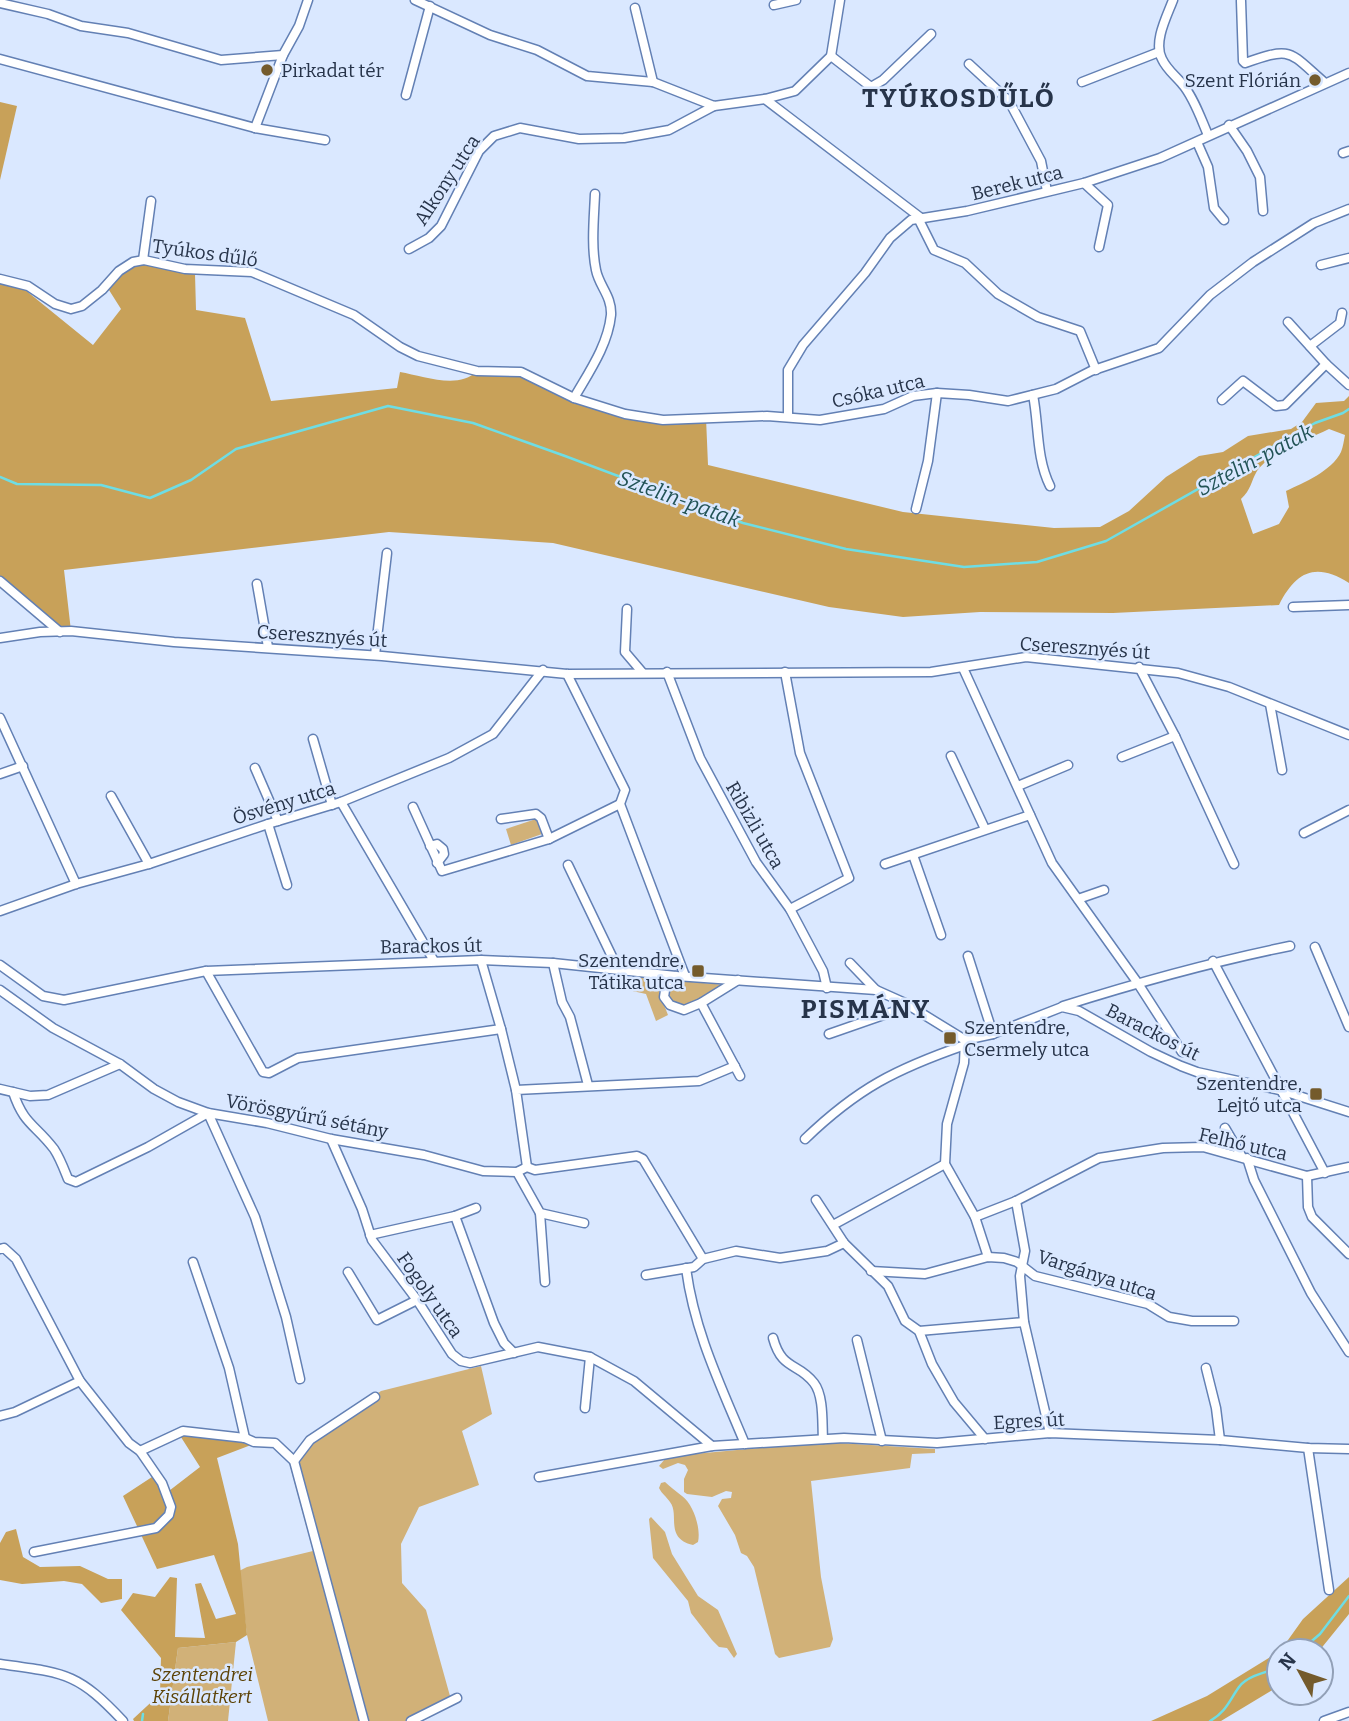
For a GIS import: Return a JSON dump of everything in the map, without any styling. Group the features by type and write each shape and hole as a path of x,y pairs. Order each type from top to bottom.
{"street":[{"path":"255,128 308,0"},
{"path":"415,0 490,35 537,50 587,76 653,82 714,106 765,99 795,91 831,56 840,0"},
{"path":"774,5 796,0"},
{"path":"1173,0 1166,16 1159,52 1166,66 1184,86 1208,135"},
{"path":"1241,1 1243,61 1275,52 1288,53 1325,83"},
{"path":"0,3 48,14 81,26 137,35 221,60 283,55"},
{"path":"406,95 430,6"},
{"path":"635,8 653,82"},
{"path":"831,56 871,87 883,80 931,34"},
{"path":"1082,82 1159,52"},
{"path":"0,59 255,128 325,140"},
{"path":"969,64 1009,101 1041,161 1047,191"},
{"name":"Berek utca","path":"788,417 788,370 803,345 865,273 890,238 911,220 967,211 1084,183 1160,158 1349,72"},
{"path":"765,99 920,218 934,250 965,264 998,294 1038,317 1080,331 1096,370"},
{"name":"Alkony utca","path":"410,249 429,238 441,226 479,151 494,136 520,128 579,139 624,138 669,130 714,106"},
{"path":"1229,125 1247,151 1260,177 1263,211"},
{"path":"1197,142 1208,167 1214,208 1224,220"},
{"path":"1084,183 1108,205 1099,247"},
{"path":"574,398 595,363 611,314 606,289 601,284 595,267 595,194"},
{"path":"143,260 151,201"},
{"name":"Csóka utca","path":"300,294 354,315 400,347 418,356 477,371 521,372 574,398 625,414 663,421 788,417 820,420 884,410 913,396 937,393 1007,401 1056,389 1096,370 1159,348 1210,295 1253,262 1314,223 1349,209"},
{"path":"1321,265 1349,258"},
{"name":"Tyúkos dűlő","path":"0,279 27,286 55,304 71,309 82,306 102,290 119,271 143,260 185,269 253,272 300,294"},
{"path":"1310,346 1340,323 1342,313"},
{"path":"1288,322 1349,385"},
{"path":"1222,400 1243,382 1276,406 1286,405 1326,364"},
{"path":"916,509 928,461 937,393"},
{"path":"1033,395 1038,418 1041,468 1051,486"},
{"path":"375,655 387,553"},
{"path":"0,581 60,632"},
{"path":"257,584 268,647"},
{"path":"1293,607 1349,605"},
{"path":"627,609 625,652 642,672"},
{"name":"Cseresznyés út","path":"0,638 60,632 375,655 567,674 931,673 1026,657 1178,673 1229,687 1349,735"},
{"path":"1139,667 1175,736 1234,864"},
{"path":"963,668 1052,863 1137,982 1182,1052"},
{"name":"Ösvény utca","path":"0,911 76,884 149,864 336,804 449,758 493,734 543,670"},
{"name":"Ribizli utca","path":"667,672 700,758 723,804 756,862 790,909 823,971 827,988"},
{"path":"785,672 800,753 849,878 790,909"},
{"path":"567,674 625,790 620,804 681,976 666,984 664,989 667,1002 674,1008 684,1010 701,1003 738,980"},
{"path":"1270,704 1282,770"},
{"path":"0,718 76,884"},
{"path":"1122,757 1175,736"},
{"path":"313,740 336,804 434,961"},
{"path":"951,756 985,829"},
{"path":"1018,786 1068,765"},
{"path":"0,774 23,766"},
{"path":"255,768 278,821"},
{"path":"111,796 149,864"},
{"path":"413,807 440,870 444,870 548,839 620,804"},
{"path":"1304,833 1349,810"},
{"path":"501,819 536,814 541,818 548,839"},
{"path":"886,864 1030,815"},
{"path":"268,824 287,885"},
{"path":"913,855 941,935"},
{"path":"568,865 618,969"},
{"path":"1078,899 1104,890"},
{"path":"805,1139 830,1115 862,1091 899,1069 965,1042 1137,982 1213,961 1290,946"},
{"path":"1315,947 1349,1027"},
{"path":"968,956 993,1034"},
{"path":"481,960 516,1090 527,1167"},
{"name":"Barackos út","path":"0,965 43,996 64,1000 206,971 434,961 553,963 681,976 876,990 905,1003 965,1042"},
{"path":"1213,961 1325,1173"},
{"path":"553,963 562,1002 569,1017 588,1084"},
{"name":"Barackos út","path":"850,963 876,990"},
{"path":"206,971 263,1072 269,1073 298,1058 501,1029"},
{"name":"Vörösgyűrű sétány","path":"0,990 53,1028 120,1064 154,1089 178,1102 208,1112 331,1139 424,1155 483,1171 517,1172 527,1167 535,1170 637,1156 643,1159 703,1259"},
{"path":"701,1003 740,1076"},
{"path":"829,1034 898,1010 905,1003"},
{"name":"Barackos út","path":"1062,1007 1079,1011 1150,1052 1197,1072 1280,1090 1349,1112"},
{"path":"965,1042 962,1072 947,1124 944,1164 975,1217 988,1257"},
{"path":"0,1089 30,1096 48,1095 120,1064"},
{"path":"516,1090 588,1084 699,1081 735,1066"},
{"path":"13,1092 19,1111 28,1124 55,1151 68,1179 76,1182 148,1147 208,1112 255,1217 286,1317 300,1379"},
{"path":"1225,1128 1244,1158 1311,1293 1349,1352"},
{"name":"Fogoly utca","path":"331,1139 362,1209 370,1235 452,1354 461,1361 470,1363 538,1347 590,1357 634,1381 712,1446"},
{"name":"Felhő utca","path":"975,1217 1016,1201 1099,1158 1183,1146 1203,1147 1307,1176 1349,1167"},
{"path":"833,1226 944,1164"},
{"path":"517,1172 540,1213 545,1282"},
{"path":"1307,1176 1308,1207 1312,1217 1349,1254"},
{"path":"816,1200 844,1243 888,1286 905,1321 919,1331 932,1364 954,1402 985,1439"},
{"path":"1016,1201 1025,1251 1020,1276 1024,1322 1050,1433"},
{"path":"370,1235 455,1216 476,1208"},
{"path":"540,1213 584,1223"},
{"path":"455,1216 494,1323 503,1343 514,1353"},
{"path":"646,1275 694,1267 703,1259 744,1251 780,1258 827,1251 844,1243"},
{"path":"0,1249 4,1248 16,1259 80,1381 129,1443 140,1451 162,1483 171,1507 169,1515 156,1528 34,1552"},
{"name":"Vargánya utca","path":"871,1270 925,1274 988,1257 1004,1258 1023,1265 1026,1270 1044,1279 1148,1304 1169,1317 1192,1321 1234,1321"},
{"path":"193,1262 229,1368 245,1438"},
{"path":"686,1268 703,1341 744,1444"},
{"path":"348,1272 377,1320 417,1300"},
{"path":"919,1331 1024,1322"},
{"path":"773,1338 782,1359 816,1386 823,1439"},
{"path":"857,1340 882,1441"},
{"path":"585,1408 590,1357"},
{"path":"1206,1368 1216,1408 1220,1440"},
{"path":"0,1416 15,1412 80,1381"},
{"path":"294,1461 310,1440 375,1397"},
{"path":"140,1451 183,1431 275,1443 294,1461 364,1721"},
{"name":"Egres út","path":"539,1477 712,1446 844,1438 937,1443 1050,1433 1349,1449"},
{"path":"1308,1448 1329,1590"},
{"path":"0,1664 69,1676 97,1694 123,1721"},
{"path":"411,1721 457,1698"},
{"path":"1324,1721 1349,1712"}],"green space":[{"path":"536,819 542,834 511,845 506,829"},
{"path":"632,974 662,977 659,992 668,1015 656,1021 646,994 628,990"},
{"path":"680,981 726,985 683,1008 670,1002 668,994 669,988"},
{"path":"481,1366 492,1414 462,1431 479,1485 419,1507 401,1544 402,1583 426,1610 450,1696 413,1721 268,1721 247,1635 239,1571 313,1551 289,1462 311,1440 381,1391"},
{"path":"823,1442 935,1449 935,1453 912,1454 910,1468 811,1481 821,1577 833,1639 830,1647 779,1658 775,1654 754,1567 747,1556 741,1553 735,1535 718,1506 722,1499 731,1498 732,1492 726,1491 712,1497 687,1494 684,1492 684,1479 688,1470 685,1465 678,1463 663,1469 659,1466 665,1459 683,1455"},
{"path":"665,1482 686,1500 693,1511 699,1537 698,1542 693,1545 684,1542 676,1532 673,1507 659,1488 661,1483"},
{"path":"651,1517 665,1532 672,1554 698,1596 718,1610 737,1654 734,1658 727,1648 719,1647 712,1640 691,1613 688,1601 653,1558"},
{"name":"Szentendrei Kisállatkert","path":"236,1642 228,1721 168,1721 178,1648"}],"shaded area":[{"path":"0,102 17,106 0,180"},
{"path":"137,262 195,274 196,310 245,318 271,401 397,388 400,372 451,381 469,377 477,371 533,377 625,414 706,418 708,465 903,512 1054,528 1100,527 1129,511 1166,477 1199,456 1223,452 1248,436 1291,429 1302,422 1316,403 1344,401 1349,396 1349,583 1327,573 1308,573 1292,584 1279,605 1113,613 980,612 903,617 829,607 553,543 389,532 64,570 71,631 60,632 0,581 0,284 24,289 93,345 121,309 109,290 124,271","holes":["1329,429 1345,435 1341,452 1331,465 1286,491 1289,507 1279,524 1253,534 1241,499 1263,464 1280,452"]},
{"path":"182,1428 251,1445 217,1458 238,1544 247,1635 236,1642 178,1648 168,1721 134,1721 133,1719 160,1694 161,1658 121,1610 133,1593 155,1597 170,1577 177,1578 175,1637 205,1638 195,1584 201,1583 216,1619 236,1614 214,1555 157,1569 123,1496 152,1477 165,1494 200,1467 179,1434"},
{"path":"16,1529 23,1557 40,1567 80,1566 108,1579 122,1579 122,1599 101,1603 82,1584 64,1581 22,1584 0,1580 0,1543 6,1532"},
{"path":"1349,1577 1349,1614 1330,1637 1290,1637 1303,1619"},
{"path":"1265,1660 1265,1694 1221,1721 1151,1721 1207,1696"}],"waterway":[{"name":"Sztelin-patak","path":"0,477 17,484 101,485 150,498 191,480 236,449 388,406 473,423 743,523 846,549 964,567 1037,562 1106,541 1315,423 1349,409"},
{"path":"1316,1637 1349,1596"},
{"path":"1210,1721 1224,1710 1242,1683 1265,1672"},
{"path":"142,1721 143,1714"}],"place":[{"name":"Pirkadat tér","path":"267,70"},
{"name":"Szent Flórián","path":"1315,80"},
{"name":"Szentendre, Tátika utca","path":"698,971"},
{"name":"Szentendre, Csermely utca","path":"950,1038"},
{"name":"Szentendre, Lejtő utca","path":"1316,1094"}],"district":[{"name":"TYÚKOSDŰLŐ","path":"959,98"},
{"name":"PISMÁNY","path":"866,1009"}]}
